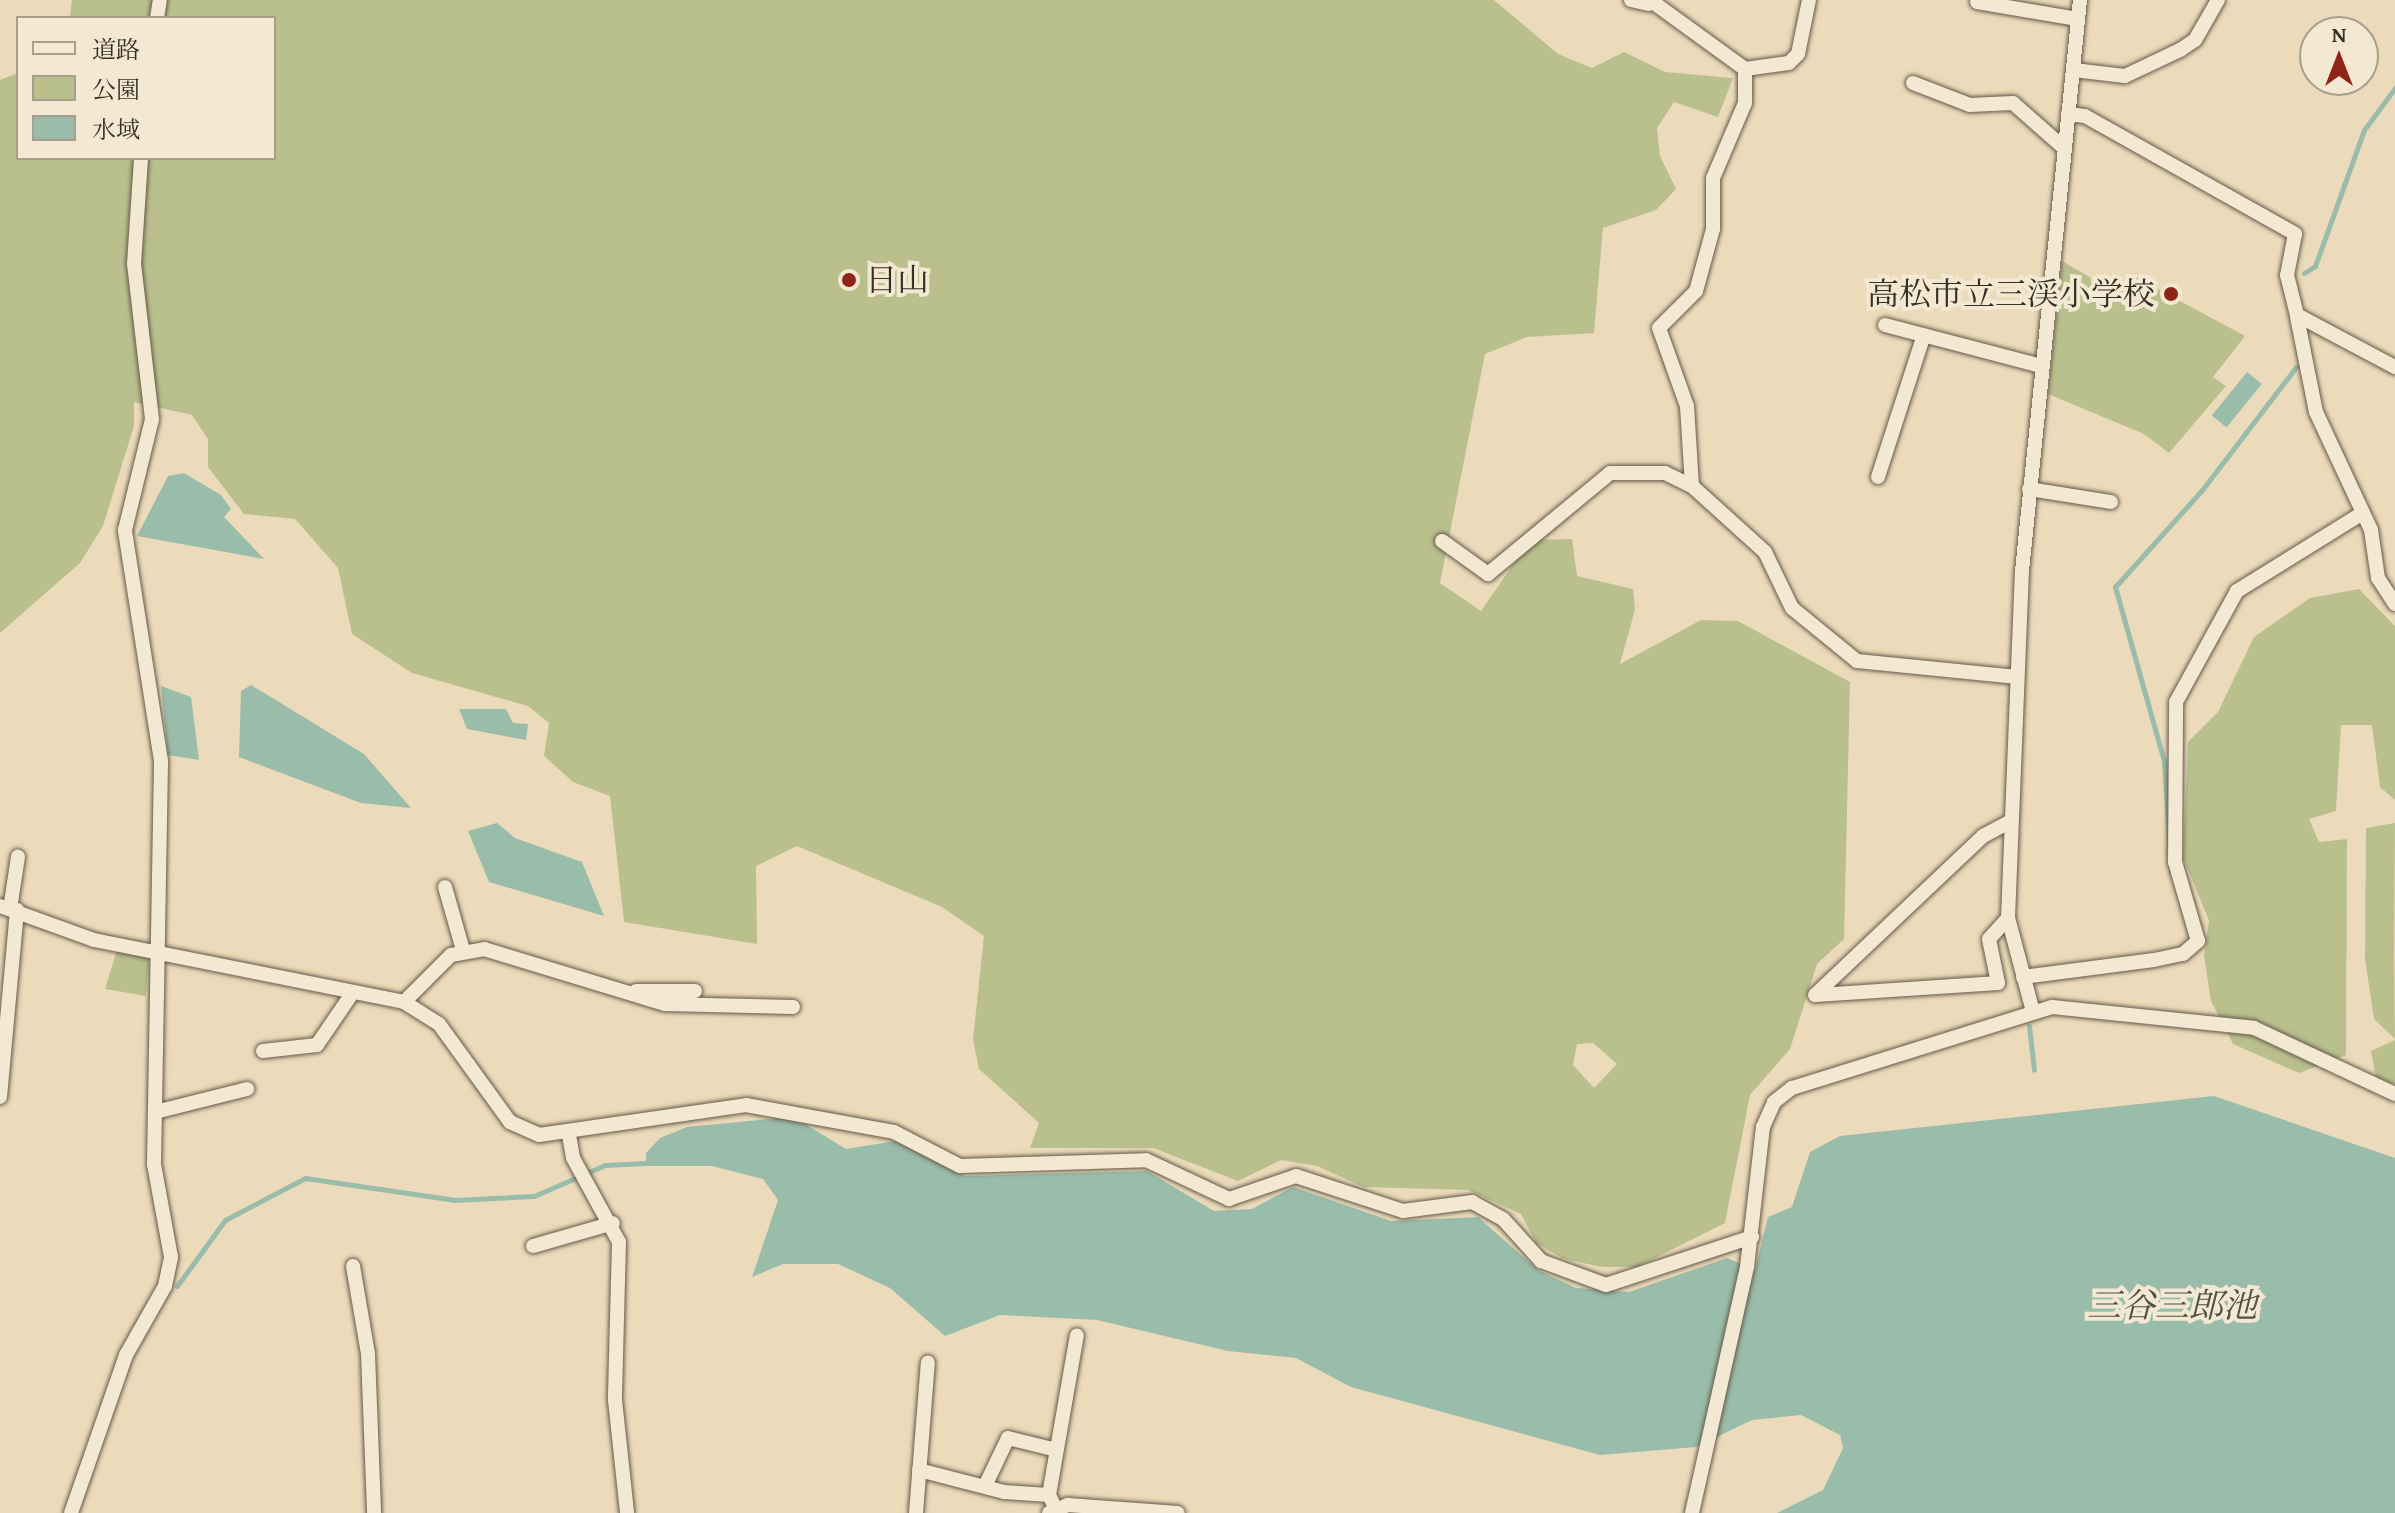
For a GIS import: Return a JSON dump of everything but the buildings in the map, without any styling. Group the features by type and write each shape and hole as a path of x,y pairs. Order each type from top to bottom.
{"street":[{"path":"1631,0 1650,2 1745,69 1789,63 1798,54 1809,0"},
{"path":"2032,1008 2008,918 2017,677 2029,489 2080,0"},
{"path":"2074,70 2125,76 2180,50 2218,0"},
{"path":"1977,2 2078,19"},
{"path":"1692,486 1687,406 1659,328 1696,291 1713,229 1713,178 1745,103 1745,69"},
{"path":"1913,83 1970,105 2013,103 2064,148"},
{"path":"2068,114 2085,116 2295,234 2287,275 2316,412 2363,513 2378,578 2395,604"},
{"path":"71,1513 126,1355 169,1272 154,1164 159,1111 156,948 161,761 125,530 152,419 134,264 141,160"},
{"path":"2297,315 2395,367"},
{"path":"1885,325 2041,366"},
{"path":"1878,477 1924,335"},
{"path":"1442,541 1488,574 1610,473 1665,473 1692,486 1765,552 1792,608 1857,661 2017,677"},
{"path":"2029,489 2111,502"},
{"path":"2023,977 2154,960 2183,954 2198,941 2175,862 2176,702 2237,591 2363,513"},
{"path":"2008,918 1989,939 1998,983 1815,995 1983,836 2011,821"},
{"path":"0,1097 9,908 18,857"},
{"path":"445,887 463,950"},
{"path":"9,908 94,940 156,948 404,1002 439,1024 510,1122 524,1132 569,1135 746,1105 909,1136 960,1166 1146,1160 1229,1199 1296,1176 1403,1211 1472,1202 1503,1219 1541,1261 1606,1285 1752,1237"},
{"path":"463,950 620,987 665,1004 793,1007"},
{"path":"404,1002 463,950"},
{"path":"620,987 695,991"},
{"path":"263,1051 317,1045 353,992"},
{"path":"1692,1513 1747,1267 1763,1127 1774,1102 1825,1072 2032,1008 2254,1028 2395,1094"},
{"path":"159,1111 247,1089"},
{"path":"569,1135 573,1158 589,1190 613,1223 620,1255 615,1400 627,1513"},
{"path":"533,1246 613,1223"},
{"path":"353,1266 368,1354 374,1513"},
{"path":"1051,1505 1077,1335"},
{"path":"916,1513 928,1362"},
{"path":"985,1486 1008,1438 1057,1450"},
{"path":"919,1470 1051,1505 1178,1513"}],"green space":[{"path":"72,0 1494,0 1558,54 1592,68 1624,52 1665,72 1733,78 1718,117 1674,102 1657,128 1660,156 1676,189 1656,210 1603,228 1594,333 1527,337 1485,354 1440,583 1481,611 1530,540 1572,539 1577,576 1633,589 1635,610 1620,664 1701,620 1738,621 1850,682 1844,939 1817,964 1790,1049 1750,1095 1725,1223 1637,1267 1602,1267 1564,1259 1536,1243 1521,1214 1468,1190 1363,1187 1317,1166 1281,1160 1238,1181 1153,1148 1030,1148 1039,1123 979,1069 973,1039 984,936 942,907 797,846 756,866 757,944 624,922 610,796 573,782 544,756 549,723 528,706 412,673 352,634 338,568 295,519 244,514 208,467 208,439 192,415 134,402 134,426 103,526 80,563 0,633 0,80 16,74 16,160 276,160 276,16 70,16","holes":["1593,1043 1617,1064 1594,1088 1573,1065 1577,1044"]},
{"path":"2062,261 2115,292 2137,278 2245,336 2213,377 2226,386 2169,453 2144,434 2048,394"},
{"path":"2359,589 2395,626 2395,800 2380,787 2372,725 2341,725 2336,811 2309,819 2319,842 2347,839 2346,1055 2299,1073 2233,1044 2211,1001 2204,956 2209,921 2183,857 2188,742 2218,712 2254,637 2310,598"},
{"path":"2395,823 2395,1039 2374,1019 2365,959 2366,828"},
{"path":"117,950 149,958 146,996 105,989"},
{"path":"2395,1040 2395,1084 2376,1078 2371,1051"}],"water":[{"path":"2247,372 2262,384 2227,427 2212,416"},
{"path":"184,473 221,495 231,509 224,517 264,559 137,536 168,476"},
{"path":"251,685 364,754 411,808 361,803 239,757 241,691"},
{"path":"161,686 191,697 199,760 168,755"},
{"path":"459,709 506,709 513,723 528,724 526,740 467,729"},
{"path":"497,823 515,838 582,862 604,916 489,882 468,831"},
{"name":"三谷三郎池","path":"2214,1096 2395,1158 2395,1513 1777,1513 1823,1490 1843,1448 1840,1435 1801,1415 1752,1420 1696,1447 1600,1455 1351,1387 1296,1358 1228,1351 1097,1320 1000,1315 945,1336 890,1288 838,1264 783,1264 752,1277 778,1200 763,1179 712,1166 646,1166 646,1153 660,1138 687,1127 779,1118 805,1124 846,1149 895,1141 965,1176 1147,1171 1214,1211 1252,1209 1293,1187 1391,1221 1478,1217 1538,1270 1576,1288 1629,1292 1727,1258 1755,1270 1768,1217 1792,1207 1810,1152 1840,1136"}],"waterway":[{"path":"2304,273 2315,266 2364,130 2395,88"},
{"path":"2171,871 2164,761 2115,587 2202,490 2296,367"},
{"path":"2029,1026 2034,1070"},
{"path":"177,1286 225,1220 305,1178 455,1200 534,1196 605,1165 646,1163"}],"place":[{"name":"日山","path":"849,280"},
{"name":"高松市立三渓小学校","path":"2171,294"}]}
